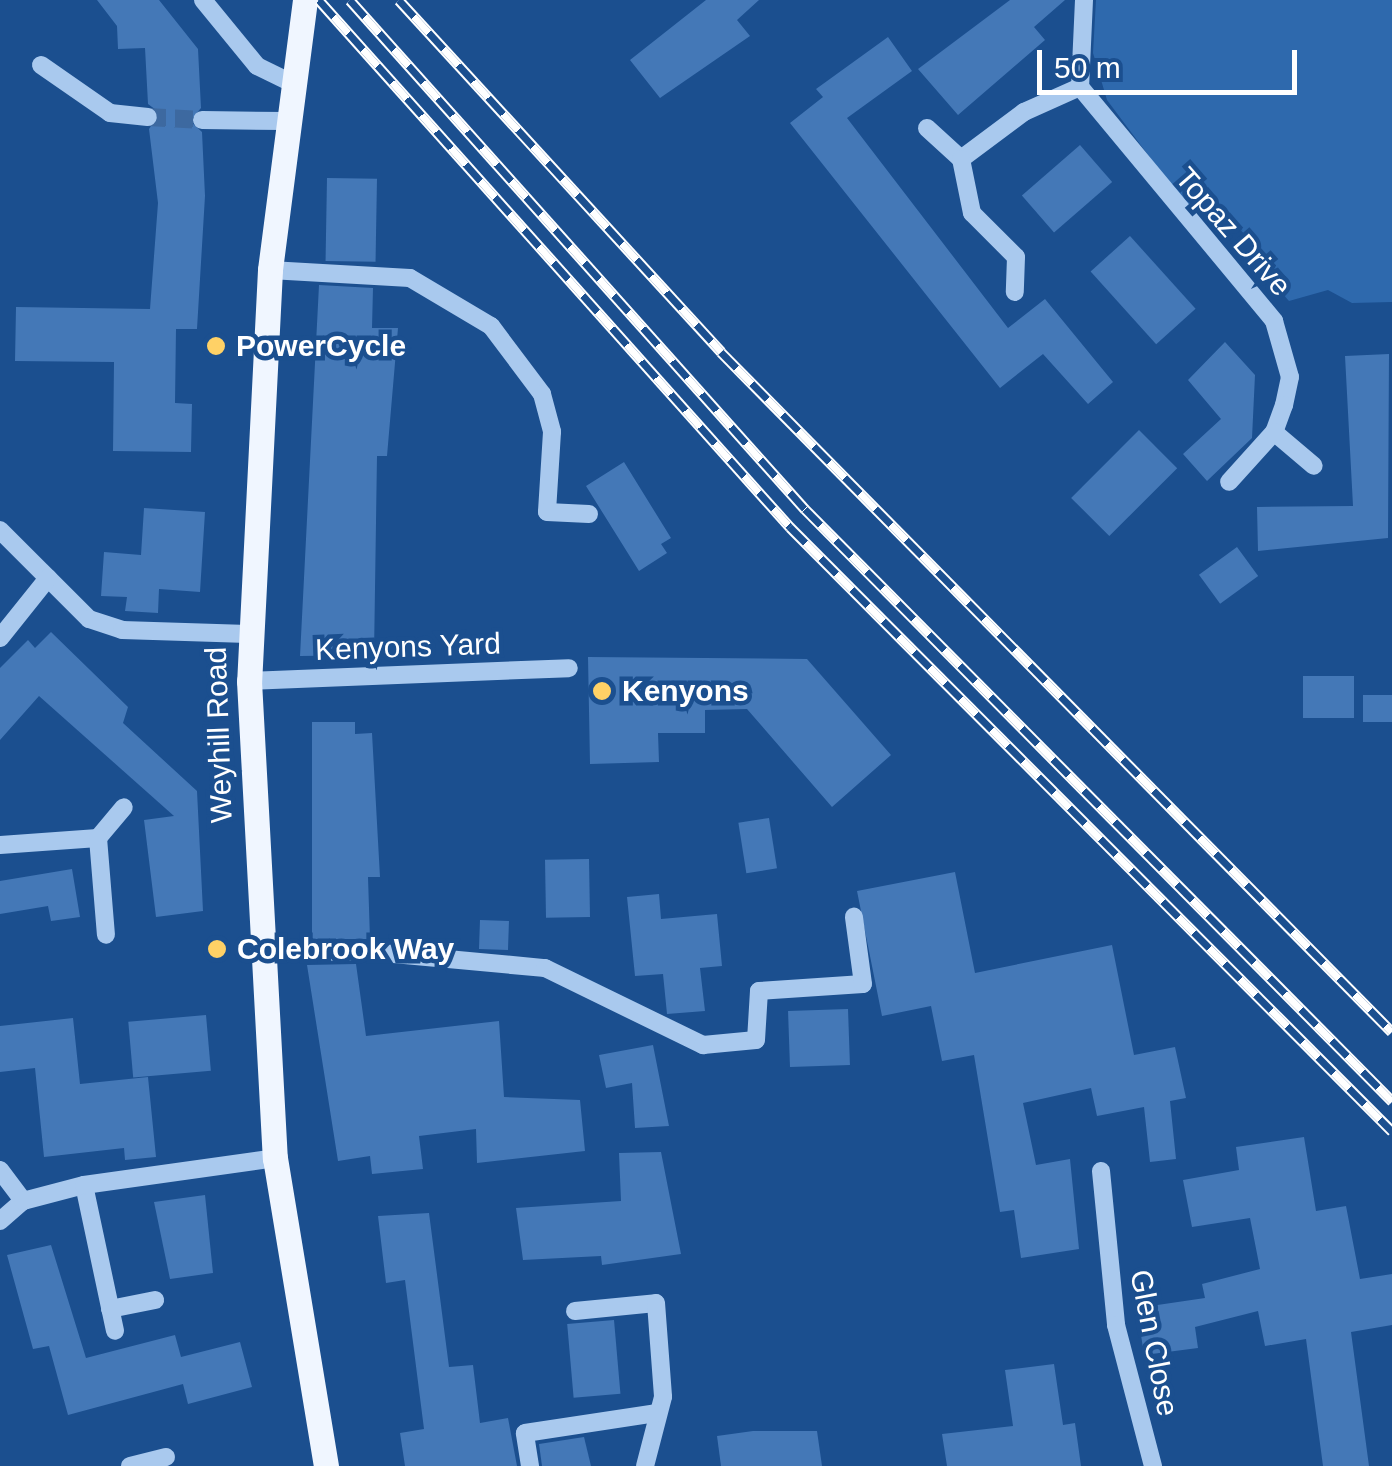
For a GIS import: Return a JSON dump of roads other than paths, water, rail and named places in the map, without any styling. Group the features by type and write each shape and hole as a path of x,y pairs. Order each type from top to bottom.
{"main road":[{"name":"Weyhill Road","path":"305,0 290,82 270,270 248,681 258,954 275,1158 326,1466"}],"street":[{"path":"204,0 257,66 290,82"},
{"path":"960,160 1024,112 1080,87 1084,0"},
{"path":"41,65 110,113 148,117"},
{"name":"Topaz Drive","path":"1080,87 1274,321 1290,377 1274,432 1229,482"},
{"path":"202,120 286,121"},
{"path":"927,128 960,160 972,213 1016,258 1015,292"},
{"path":"270,270 410,278 491,326 542,394 552,432 547,512 589,514"},
{"path":"1274,432 1314,466"},
{"path":"0,530 89,619 122,630 248,634"},
{"path":"0,638 48,578"},
{"name":"Kenyons Yard","path":"248,681 569,668"},
{"path":"0,845 98,838 124,808"},
{"path":"98,838 106,935"},
{"path":"258,954 361,951 546,968 703,1045 756,1040 758,991 863,984 854,917"},
{"path":"0,1221 23,1201 84,1185 275,1158"},
{"path":"0,1170 23,1201"},
{"name":"Glen Close","path":"1101,1171 1116,1325 1152,1466"},
{"path":"84,1185 115,1331"},
{"path":"110,1309 155,1300"},
{"path":"575,1311 656,1303 658,1413 645,1466"},
{"path":"530,1466 525,1433 658,1413"},
{"path":"130,1466 166,1457"}],"tunnel":[{"path":"148,117 202,120"}],"railway":[{"path":"319,0 790,527 1392,1131"},
{"path":"350,0 805,509 1392,1101"},
{"path":"399,0 721,352 1392,1032"}],"place":[{"name":"PowerCycle","path":"216,346"},
{"name":"Kenyons","path":"602,691"},
{"name":"Colebrook Way","path":"217,949"}]}
